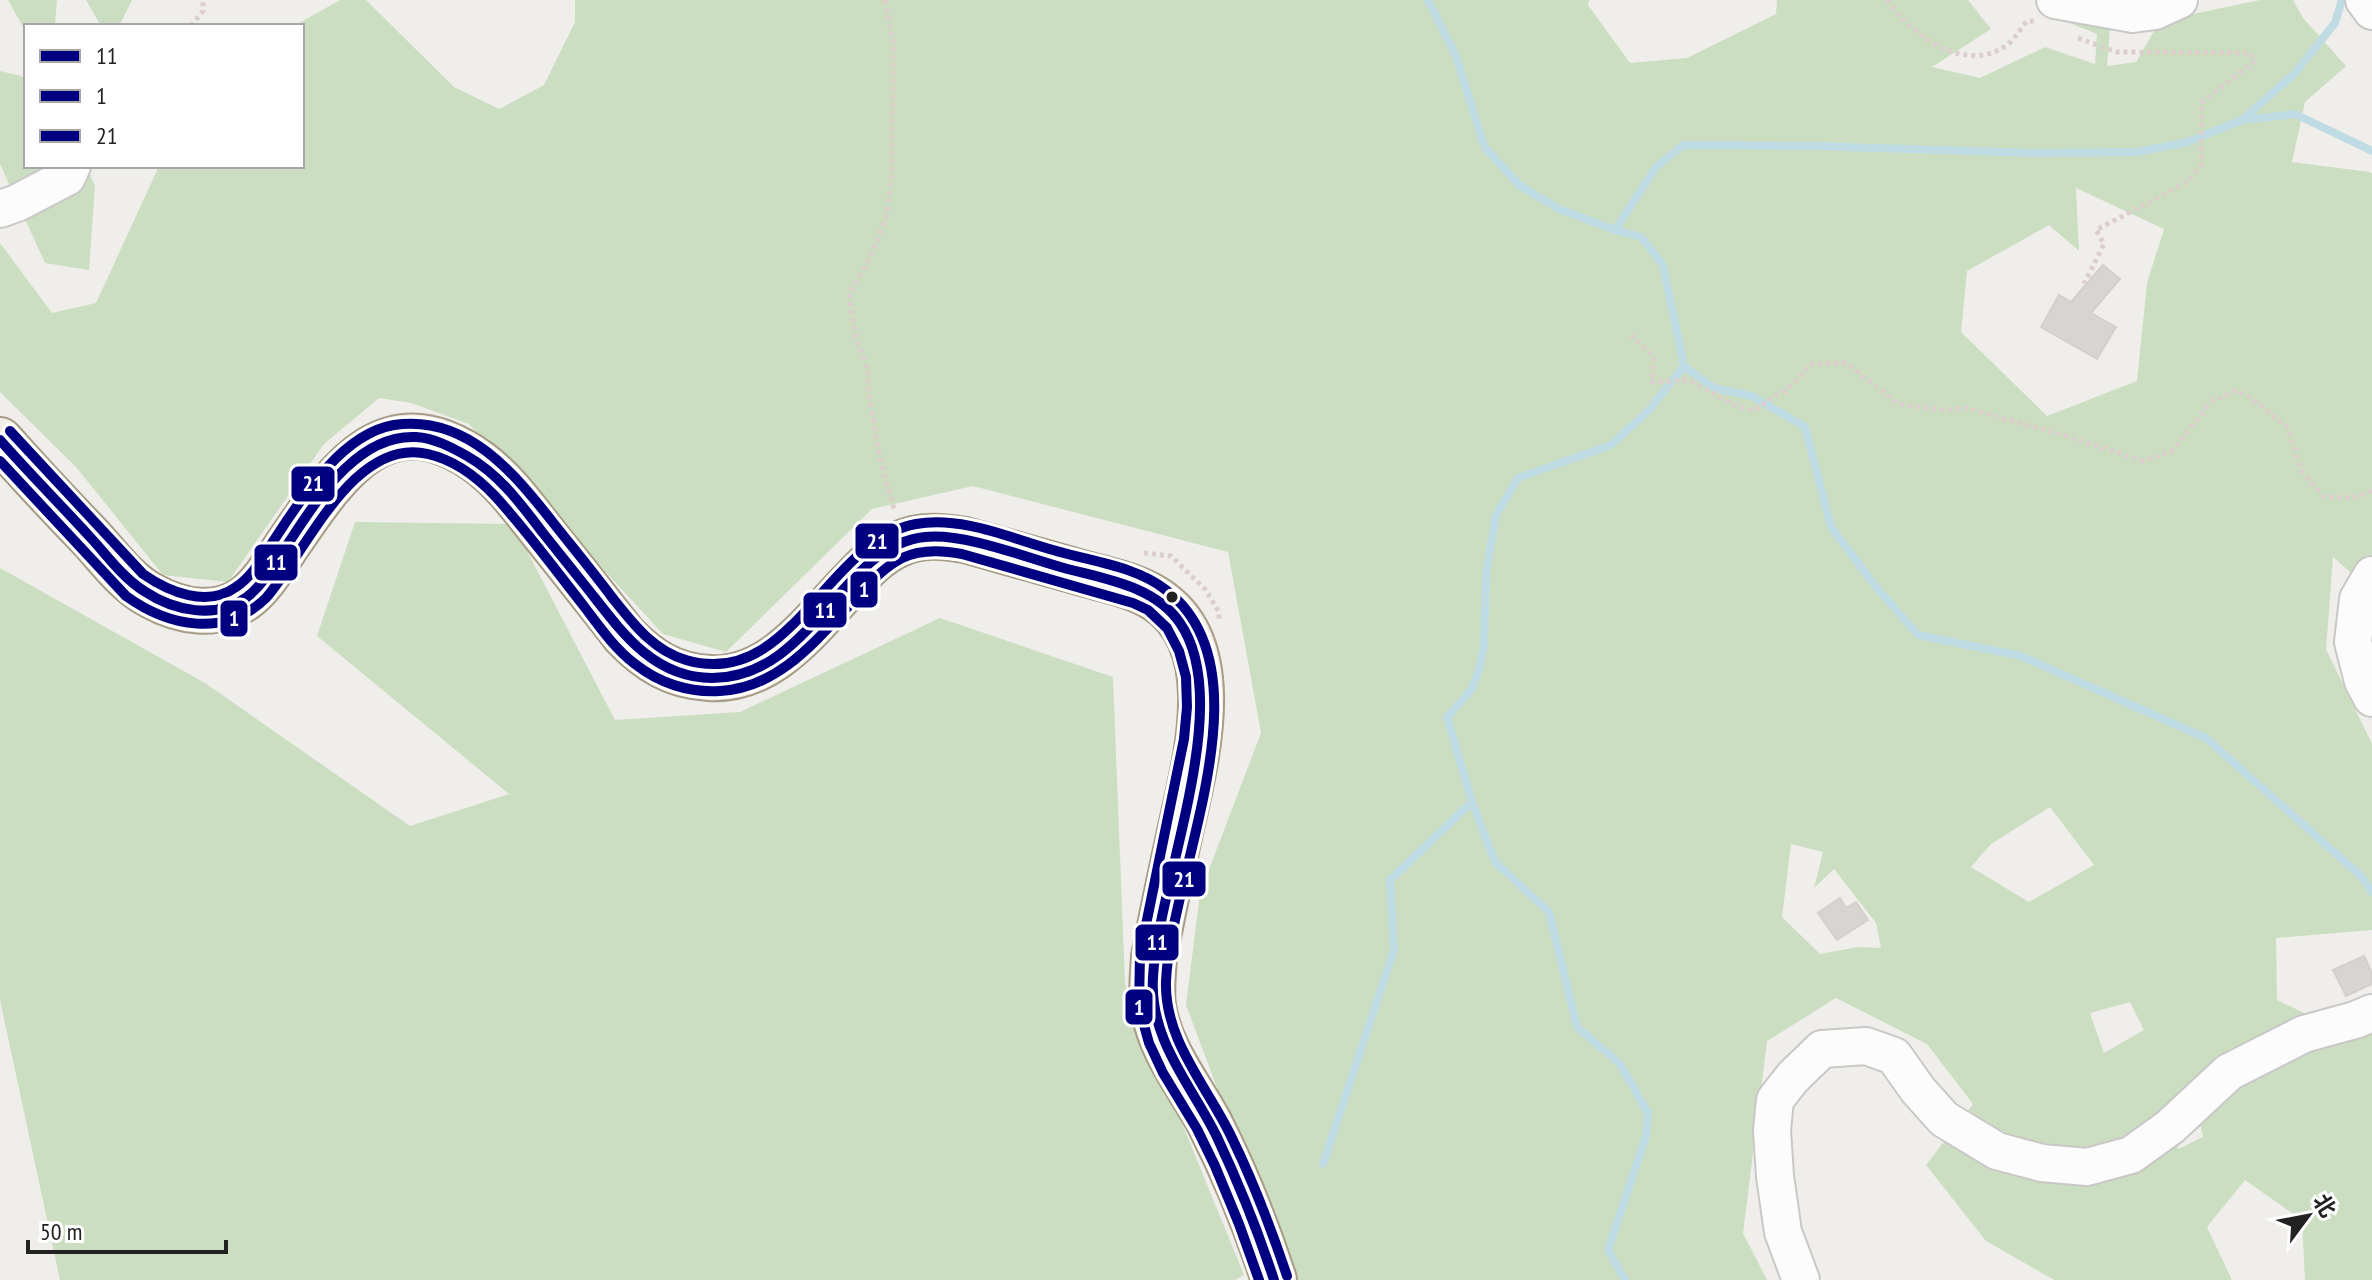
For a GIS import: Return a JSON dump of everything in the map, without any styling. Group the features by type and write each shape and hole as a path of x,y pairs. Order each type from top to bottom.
{"main road":[{"path":"0,440 136,587 173,606 188,610 218,610 244,599 261,583 321,497 344,470 382,443 409,436 437,439 484,466 517,500 641,653 658,665 694,677 730,678 747,674 769,662 792,644 875,559 899,544 921,537 965,540 1128,586 1154,597 1178,617 1193,644 1199,680 1200,722 1196,758 1154,957 1154,1007 1169,1051 1208,1121 1248,1206 1274,1280"}],"lane":[{"path":"2052,17 2133,14 2155,11 2179,0"},
{"path":"2364,0 2372,11"},
{"path":"0,209 67,177 71,168"},
{"path":"2372,575 2358,599 2353,642 2363,681 2372,698"},
{"path":"1801,1280 1783,1232 1772,1130 1775,1100 1822,1049 1866,1046 1894,1056 1944,1119 1997,1151 2042,1163 2087,1167 2131,1155 2170,1127 2229,1072 2304,1034 2372,1013"}],"path":[{"path":"193,24 203,11 203,0"},
{"path":"885,0 893,42 892,175 886,218 869,260 849,294 855,334 868,370 880,459 896,517"},
{"path":"1887,0 1900,19 1917,33 1952,53 1983,56 2008,44 2027,21 2052,17 2116,52 2250,53 2255,61 2202,102 2201,165 2187,182 2096,230 2104,244 2084,284"},
{"path":"1631,335 1654,357 1652,382 1688,380 1736,406 1753,411 1787,390 1811,364 1846,363 1899,404 1941,410 1966,408 2143,461 2172,451 2212,401 2236,391 2250,397 2287,427 2302,471 2323,496 2341,498 2365,495 2372,490"}],"green space":[{"path":"8,0 57,0 55,24 24,24 24,28"},
{"path":"86,0 132,0 120,24 100,24"},
{"path":"340,0 366,0 454,87 499,109 544,85 575,22 575,0 1589,0 1588,5 1630,63 1687,58 1776,14 1777,0 1968,0 1991,29 1932,67 1980,78 2045,47 2095,64 2097,34 2060,19 2100,21 2110,29 2107,66 2136,62 2160,21 2260,0 2293,0 2303,18 2346,66 2305,102 2292,162 2372,174 2372,591 2333,557 2326,649 2372,744 2372,930 2276,938 2277,1000 2354,1037 2372,1025 2372,1280 2305,1280 2302,1220 2245,1180 2207,1227 2232,1280 2054,1280 1986,1241 1926,1165 1973,1104 1927,1044 1836,998 1767,1041 1743,1233 1767,1280 1289,1280 1186,1005 1200,893 1261,733 1228,552 973,486 872,509 726,652 663,634 469,424 411,403 379,398 324,444 228,582 163,575 76,467 0,392 0,243 52,313 96,303 158,168 304,168 304,24 298,24","holes":["2076,188 2164,229 2147,283 2137,381 2047,416 1961,332 1967,271 2049,225 2079,251","2050,807 2094,865 2029,902 1971,867 1991,844","1791,844 1823,852 1814,888 1834,869 1876,923 1881,948 1858,947 1820,954 1782,917","2130,1002 2144,1030 2104,1053 2090,1013","2193,1091 2203,1137 2178,1149 2167,1104"]},
{"path":"0,71 24,78 24,168 87,168 95,186 89,270 45,263 0,164"},
{"path":"355,522 513,524 615,720 740,712 940,618 1113,677 1125,984 1244,1275 1235,1280 60,1280 0,1000 0,568 205,683 410,826 509,794 317,636"}],"building":[{"path":"2103,265 2120,279 2091,313 2116,327 2097,359 2041,327 2059,295 2071,302"},
{"path":"1840,898 1846,908 1856,902 1868,920 1837,940 1818,913"},
{"path":"2364,956 2372,973 2372,984 2346,996 2333,970"}],"waterway":[{"path":"1428,0 1456,56 1484,146 1519,185 1559,209 1641,237 1663,265 1684,366 1714,388 1752,396 1805,427 1831,527 1872,582 1918,635 2021,656 2206,738 2361,876 2372,892"},
{"path":"2242,120 2294,74 2335,23 2342,0"},
{"path":"1615,230 1656,167 1683,145 2037,153 2137,152 2188,142 2242,120 2295,114 2372,151"},
{"path":"1323,1164 1394,950 1390,880 1472,802 1447,717 1471,690 1479,670 1484,645 1486,574 1496,515 1518,478 1611,445 1649,410 1684,366"},
{"path":"1472,802 1495,862 1549,912 1577,1027 1620,1064 1648,1113 1646,1136 1608,1250 1625,1280"}],"transit line":[{"name":"21","path":"10,431 143,574 176,592 201,597 225,593 248,577 324,470 357,441 394,425 420,424 466,438 506,468 635,625 663,649 686,660 723,664 754,654 782,635 857,556 885,536 916,524 951,523 986,530 1127,570 1154,582 1166,590 1197,626 1211,670 1214,720 1208,775 1172,936 1166,981 1167,1003 1179,1043 1247,1170 1287,1276"},
{"name":"11","path":"0,440 129,579 168,604 195,610 222,609 247,597 264,580 311,510 340,474 375,447 394,439 416,437 449,446 479,463 518,501 628,638 657,662 692,676 712,678 747,672 776,657 802,635 870,562 896,545 925,537 958,539 995,547 1112,580 1157,600 1180,623 1195,658 1200,699 1189,795 1158,938 1153,977 1154,1000 1165,1041 1225,1155 1274,1280"},
{"name":"1","path":"0,461 126,596 160,615 197,624 233,619 266,598 334,502 354,480 377,463 401,453 438,457 464,470 495,496 627,658 664,681 697,690 742,688 779,671 812,644 883,571 902,558 917,553 939,551 962,554 1148,610 1167,628 1179,651 1186,677 1187,707 1184,739 1140,954 1139,1007 1149,1043 1163,1073 1215,1166 1259,1280"}]}
